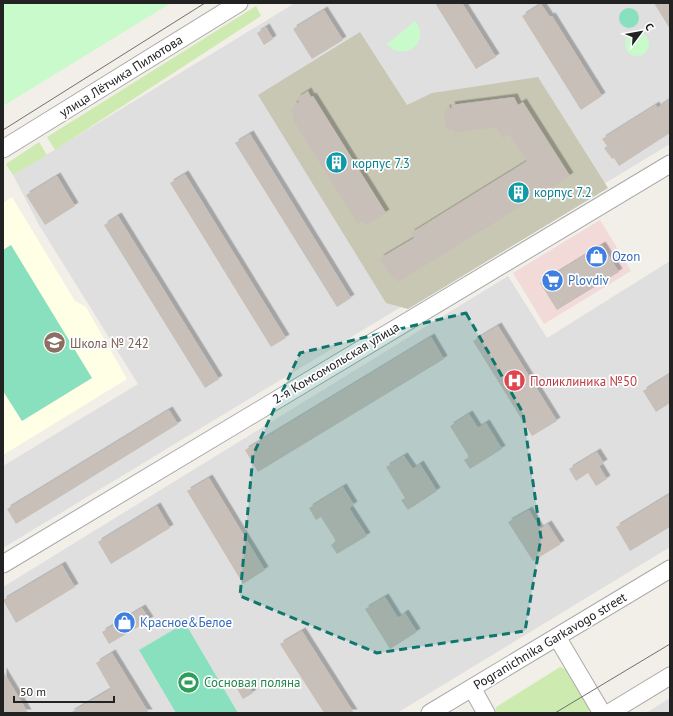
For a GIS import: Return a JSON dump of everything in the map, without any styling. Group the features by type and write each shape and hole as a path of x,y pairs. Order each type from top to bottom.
{"street":[{"name":"улица Лётчика Пилютова","path":"3,150 239,3"},
{"name":"2-я Комсомольская улица","path":"3,564 670,164"},
{"name":"Pogranichnika Garkavogo street","path":"430,713 670,569"},
{"path":"557,637 602,713"},
{"path":"609,713 670,676"},
{"path":"472,688 486,713"}],"highlighted area":[{"path":"466,313 523,413 541,538 525,631 377,653 240,596 253,455 300,353"}],"shaded area":[{"path":"295,3 670,3 670,144 3,548 3,466 138,384 39,225 13,175"},
{"path":"360,32 407,105 432,93 538,77 608,188 408,309 386,303 258,95"},
{"name":"Школа № 242","path":"12,197 75,301 86,307 127,379 3,455 3,203"},
{"path":"600,220 631,271 544,324 513,273"},
{"path":"670,261 670,547 397,713 3,713 3,587 508,276 547,338"},
{"path":"670,698 670,713 646,713"}],"green space":[{"path":"3,3 171,3 3,106"},
{"path":"256,6 261,16 55,150 47,137"},
{"path":"629,8 636,11 639,18 636,25 629,28 622,25 619,18 622,11"},
{"path":"415,21 419,29 420,36 414,48 401,52 394,50 387,44"},
{"path":"637,32 646,35 649,44 646,53 637,56 628,53 625,44 628,35"},
{"path":"39,142 47,155 13,175 6,164"},
{"path":"11,245 92,378 22,421 3,391 3,250"},
{"name":"Сосновая поляна","path":"185,623 238,713 176,713 139,650"},
{"path":"560,667 569,671 590,706 589,713 495,713 496,707"}],"building":[{"path":"435,3 462,3 496,57 476,69"},
{"path":"654,3 670,3 670,29"},
{"path":"541,4 550,17 552,16 602,96 581,110 522,16"},
{"path":"324,10 343,40 312,59 293,29"},
{"path":"266,27 273,39 264,45 257,33"},
{"name":"корпус 7.3","path":"308,91 311,97 313,96 386,213 366,225 363,221 358,224 292,118 294,116 291,111 295,108 293,105 299,102 297,98"},
{"name":"корпус 7.2","path":"514,97 518,105 523,102 570,176 398,282 396,279 394,280 380,259 382,257 414,238 411,233 527,161 509,134 503,138 496,127 454,133 454,130 449,131 448,127 445,128 444,113 447,112 446,108 452,108 451,105"},
{"path":"670,99 670,133 619,166 614,158 612,159 604,148 607,146 602,139 656,105 657,108"},
{"path":"250,134 351,298 337,307 235,143"},
{"path":"185,174 286,338 271,347 170,183"},
{"path":"57,176 75,206 45,225 26,195"},
{"path":"118,216 219,379 205,388 104,225"},
{"path":"602,245 619,272 557,310 540,283"},
{"name":"Поликлиника №50","path":"498,326 557,421 532,436 473,341"},
{"path":"431,337 444,359 258,472 245,450"},
{"path":"670,374 670,403 656,412 643,391"},
{"path":"169,410 178,424 16,524 7,509"},
{"path":"469,414 478,428 486,423 502,449 470,469 464,460 469,457 450,426"},
{"path":"597,452 604,463 599,466 607,479 596,486 588,473 576,481 569,469"},
{"path":"404,456 413,469 420,464 437,491 408,510 401,500 405,498 386,467"},
{"path":"209,478 265,570 243,584 187,491"},
{"path":"343,487 354,505 349,508 367,536 337,554 331,545 336,541 321,517 316,520 309,508"},
{"path":"670,494 670,527 630,551 616,527"},
{"path":"157,506 170,528 111,564 98,542"},
{"path":"529,510 540,529 548,524 561,544 533,561 508,522"},
{"path":"62,565 75,587 16,623 3,600"},
{"path":"385,597 398,618 405,613 417,632 390,649 365,609"},
{"path":"142,608 150,620 109,644 102,632"},
{"path":"302,631 354,713 324,713 290,660 280,644"},
{"path":"112,653 149,713 70,713 111,689 96,663"},
{"path":"3,671 18,696 28,713 3,713"},
{"path":"247,683 253,693 243,699 237,689"}],"tram line":[{"path":"3,130 205,3"},
{"path":"555,713 670,644"}],"place":[{"name":"корпус 7.3","path":"337,163"},
{"name":"корпус 7.2","path":"518,192"},
{"name":"Ozon","path":"596,256"},
{"name":"Plovdiv","path":"553,280"},
{"name":"Школа № 242","path":"55,343"},
{"name":"Поликлиника №50","path":"515,381"},
{"name":"Красное&Белое","path":"124,622"},
{"name":"Сосновая поляна","path":"189,682"}]}
